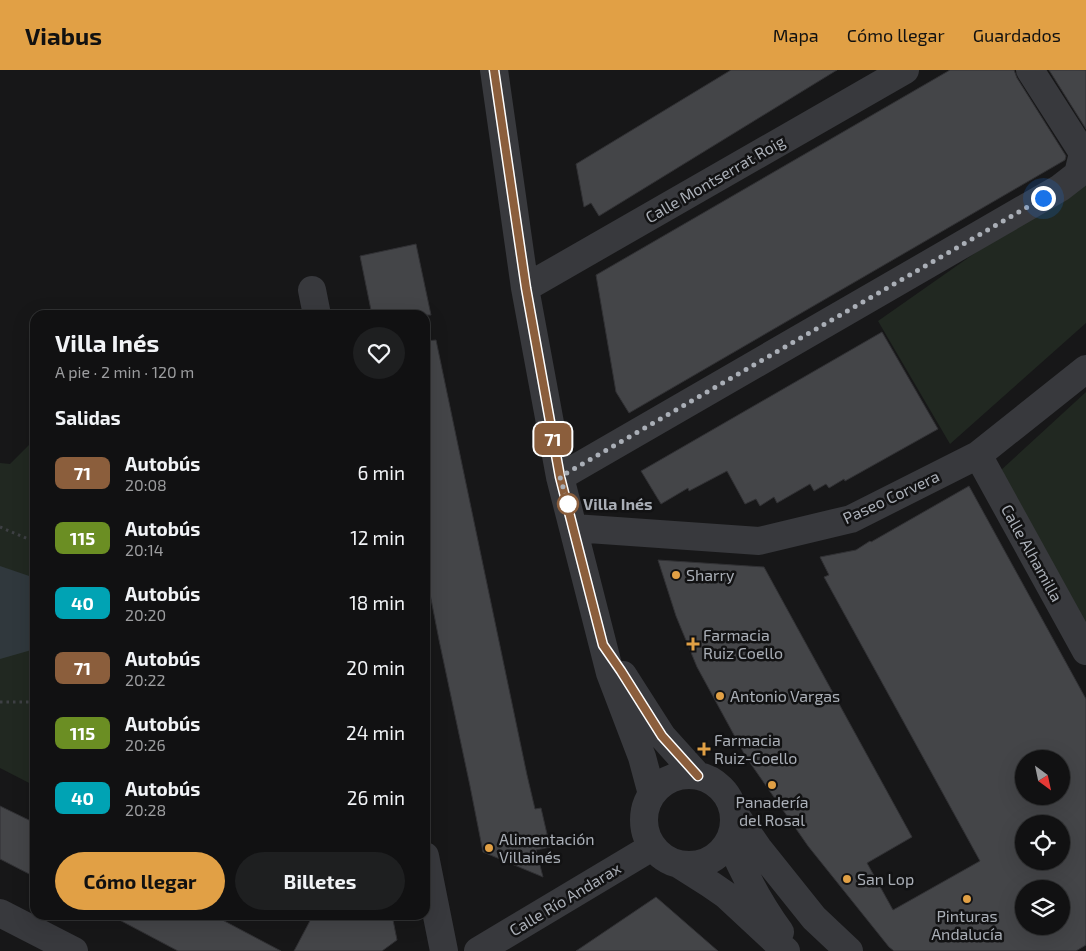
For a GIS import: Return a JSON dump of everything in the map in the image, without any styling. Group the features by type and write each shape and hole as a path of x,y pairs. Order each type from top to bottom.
{"street":[{"path":"494,70 526,288 560,477 610,673 642,758 652,794"},
{"name":"Calle Montserrat Roig","path":"526,288 905,70"},
{"path":"560,477 1060,188 1078,174 1083,153 1030,70"},
{"name":"Paseo Corvera","path":"574,528 759,541 851,520 978,455 1086,370"},
{"name":"Calle Alhamilla","path":"978,455 1086,651"},
{"path":"603,645 662,736 698,776"},
{"path":"786,951 726,896 680,865 666,860 652,847 643,828 643,814 646,803 659,786 672,778 683,775 698,776 711,780 722,788 734,813 758,848 814,918 849,951"},
{"path":"680,865 703,864 713,859 724,849 730,840 734,826 734,813"},
{"path":"730,840 753,891 794,951"},
{"name":"Calle Río Andarax","path":"478,951 652,847"},
{"path":"430,881 444,951"},
{"path":"0,913 74,951"}],"path":[{"path":"0,527 30,540"},
{"path":"0,702 30,702"}],"shaded area":[{"path":"1086,182 1086,323 950,444 878,321 995,239"},
{"path":"1086,392 1086,628 1000,471"},
{"path":"30,444 30,783 0,768 0,463 10,464"},
{"path":"0,566 30,576 30,650 0,659"}],"building":[{"path":"731,70 837,70 599,216 591,203 584,207 576,164"},
{"path":"950,70 1014,70 1017,78 1066,156 1065,160 629,413 616,392 596,275"},
{"path":"1049,70 1086,70 1086,129"},
{"path":"416,244 430,310 371,310 360,256"},
{"path":"882,332 938,429 845,481 844,479 829,488 826,484 814,491 810,484 777,503 774,497 760,506 756,499 745,504 727,471 689,491 688,488 661,504 641,471"},
{"path":"436,340 527,775 535,809 541,808 550,847 536,850 543,877 483,852 430,594 430,341"},
{"path":"969,486 1086,699 1086,945 1076,951 894,951 889,947 808,846 746,757 697,667 676,616 658,560 764,567 912,837 867,863 893,910 980,861 824,577 829,575 820,557 856,550"},
{"path":"0,806 30,821 30,874 0,859"},
{"path":"656,897 718,951 576,951"},
{"path":"119,920 222,920 281,951 178,951"},
{"path":"310,920 393,920 397,940 382,951 294,951"}],"bus line":[{"name":"71","path":"494,70 526,288 560,477 603,645 662,736 698,776"}],"place":[{"name":"Villa Inés","path":"568,504"},
{"name":"Sharry","path":"676,575"},
{"name":"Farmacia Ruiz Coello","path":"693,644"},
{"name":"Antonio Vargas","path":"720,696"},
{"name":"Farmacia Ruiz-Coello","path":"704,749"},
{"name":"Panadería del Rosal","path":"772,785"},
{"name":"Alimentación Villainés","path":"489,848"},
{"name":"San Lop","path":"847,879"},
{"name":"Pinturas Andalucía","path":"967,899"}],"route":[{"path":"568,504 560,477 1043,198"}]}
